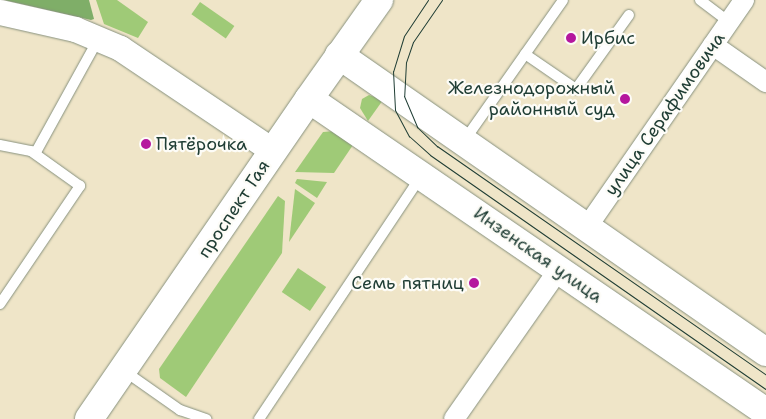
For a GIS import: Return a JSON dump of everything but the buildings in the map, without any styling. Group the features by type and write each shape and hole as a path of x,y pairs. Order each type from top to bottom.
{"main road":[{"name":"проспект Гая","path":"90,419 339,55 379,0"},
{"path":"339,55 766,352"},
{"name":"Инзенская улица","path":"309,99 766,412"}],"street":[{"name":"улица Серафимовича","path":"587,227 744,0"},
{"path":"0,12 99,38 143,60 273,151"},
{"path":"713,45 766,82"},
{"path":"454,419 559,269"}],"lane":[{"path":"463,142 563,0"},
{"path":"700,0 729,22"},
{"path":"525,54 576,89 629,15"},
{"path":"0,145 36,152 99,38"},
{"path":"0,304 80,186 31,151"},
{"path":"259,419 421,175"},
{"path":"123,370 180,410 206,419"}],"green space":[{"path":"4,0 89,0 94,19 91,20"},
{"path":"96,0 117,0 148,22 138,38 104,24"},
{"path":"200,2 234,26 226,38 191,14"},
{"path":"369,95 383,100 368,121 360,108 362,99"},
{"path":"335,131 355,142 334,173 295,172 323,132"},
{"path":"297,179 327,182 317,198 295,183"},
{"path":"295,189 315,203 289,242"},
{"path":"278,196 285,201 282,253 186,397 160,378 159,369"},
{"path":"298,268 326,287 310,311 282,292"}],"tram line":[{"path":"428,0 404,36 393,71 395,110 409,136 430,155 766,389"},
{"path":"442,0 413,42 406,62 404,96 417,127 437,146 766,375"}],"place":[{"name":"Ирбис","path":"571,38"},
{"name":"Железнодорожный районный суд","path":"625,99"},
{"name":"Пятёрочка","path":"146,144"},
{"name":"Семь пятниц","path":"474,283"}]}
